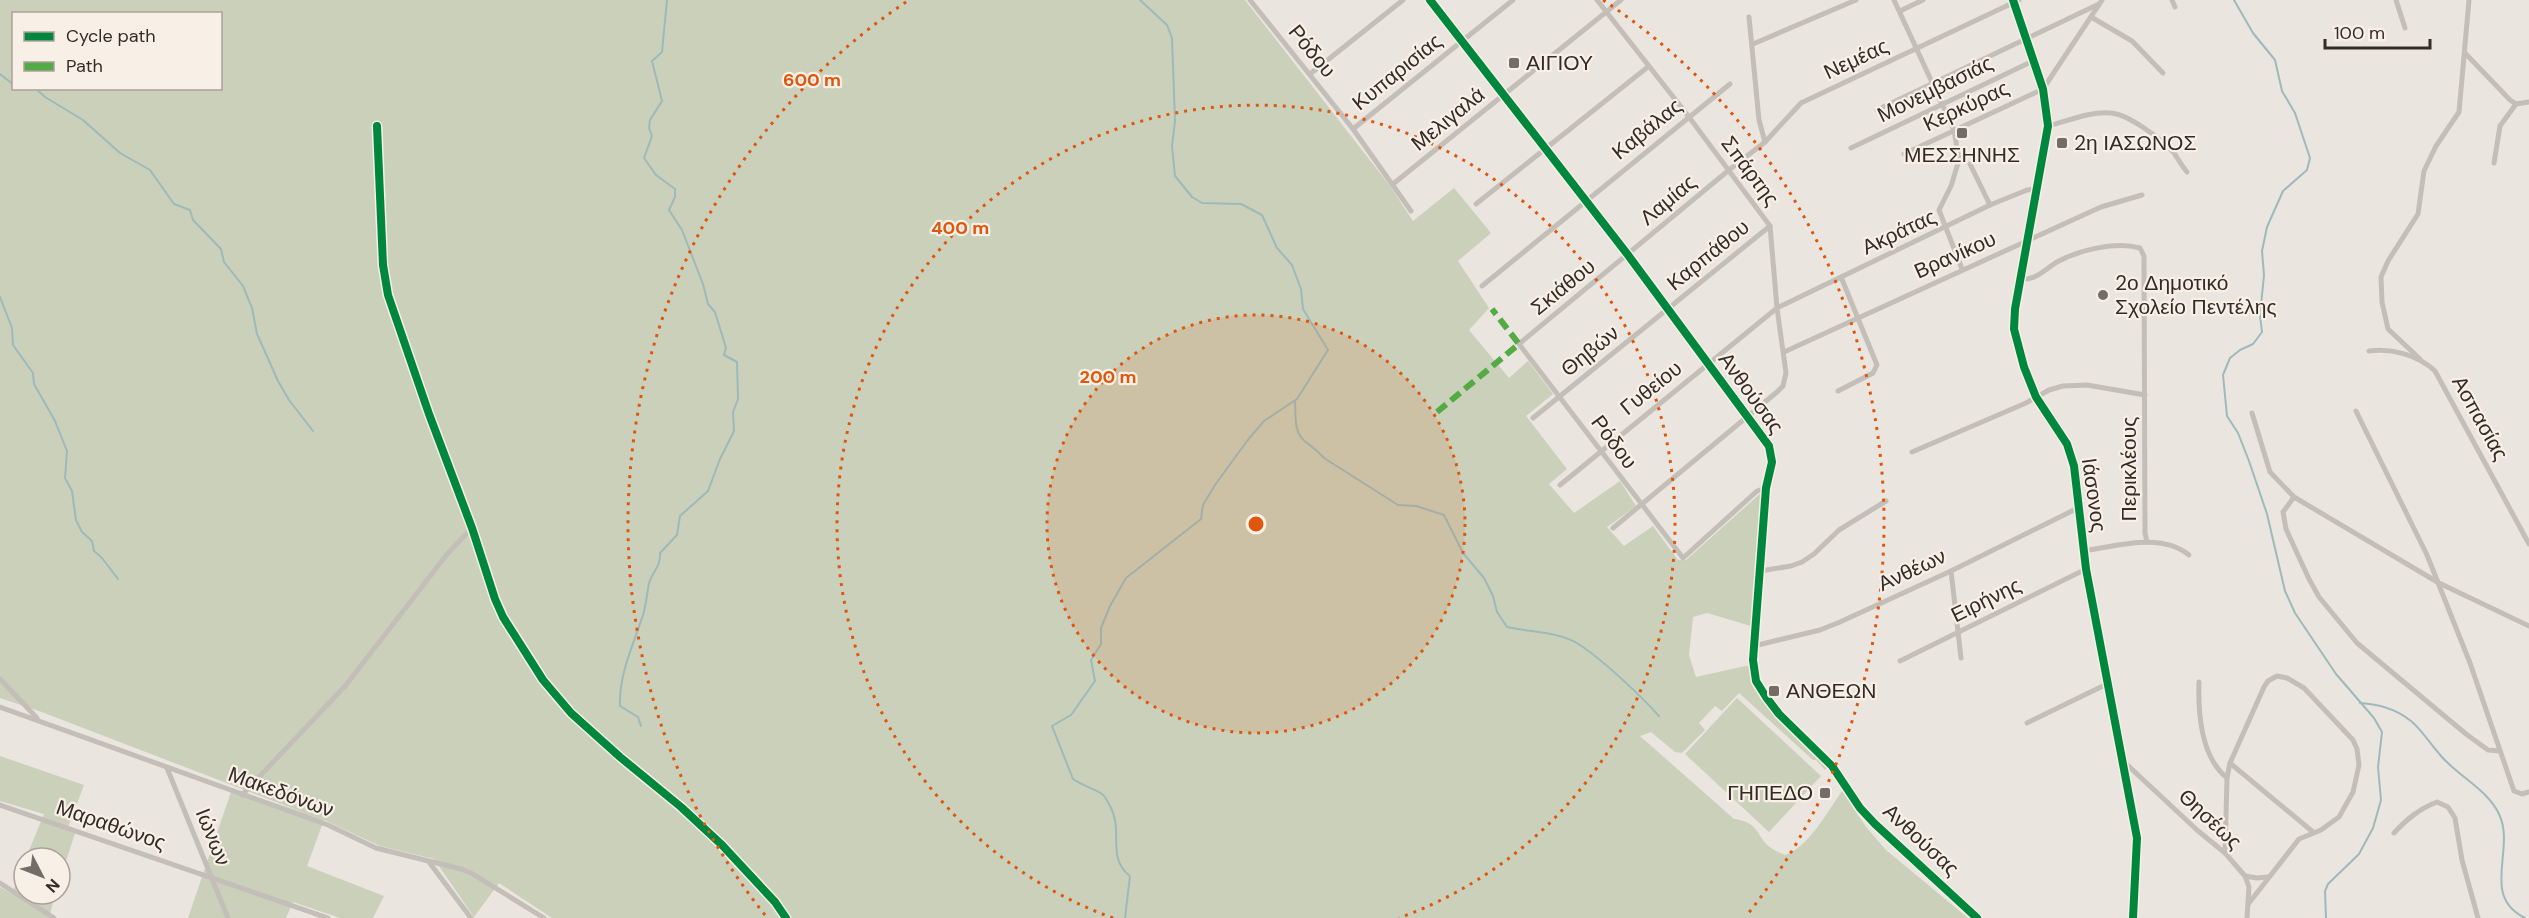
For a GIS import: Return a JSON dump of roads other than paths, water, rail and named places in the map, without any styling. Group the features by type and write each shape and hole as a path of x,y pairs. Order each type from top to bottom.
{"street":[{"name":"Ρόδου","path":"1250,0 1353,129 1411,211"},
{"path":"1310,74 1402,0"},
{"name":"Ανθούσας","path":"1430,0 1628,255 1765,439 1772,462 1766,488 1754,673 1766,698 1832,766 1860,808 1875,824 1977,918"},
{"name":"Κυπαρισίας","path":"1353,129 1513,0"},
{"name":"Σπάρτης","path":"1598,0 1770,226 1777,308 1786,373 1783,386 1613,528"},
{"name":"Μελιγαλά","path":"1393,184 1621,0"},
{"path":"1753,44 1856,0"},
{"path":"1894,0 1954,130 1959,160 1951,186 1939,210 1962,269"},
{"path":"1900,11 1923,0"},
{"path":"2172,0 2175,8"},
{"path":"2396,0 2405,28"},
{"name":"Ασπασίας","path":"2469,0 2459,112 2436,146 2424,171 2418,214 2388,261 2381,277 2382,302 2388,328 2435,371 2446,389 2529,544"},
{"name":"Ιάσονος","path":"2015,1 2043,89 2048,126 2020,279 2014,330 2018,349 2036,397 2067,444 2074,466 2086,569 2137,838 2133,918"},
{"name":"Νεμέας","path":"1729,170 1765,142 1801,102 2015,1"},
{"path":"1876,110 2102,2"},
{"path":"2043,89 2102,2"},
{"path":"1749,17 1759,120 1765,142"},
{"path":"2091,17 2132,41 2163,73"},
{"path":"2465,53 2516,104"},
{"name":"Μονεμβασιάς","path":"1851,148 2033,61"},
{"path":"1476,204 1649,66"},
{"name":"Καβάλας","path":"1482,286 1730,84"},
{"name":"Κερκύρας","path":"1904,154 2043,89"},
{"path":"2494,163 2500,126 2516,104 2529,102"},
{"path":"2048,126 2093,114 2113,113 2128,119 2160,140 2187,172"},
{"path":"376,126 383,265 388,295 472,528 495,599 512,635 543,680 571,713 722,845 775,902 786,918"},
{"path":"1970,164 1990,205"},
{"name":"Λαμίας","path":"1628,255 1729,170"},
{"name":"Ακράτας","path":"1777,308 1803,293 1946,228 1990,205 2027,190 2036,189"},
{"name":"Βρανίκου","path":"1784,352 2101,207 2142,195"},
{"name":"Καρπάθου","path":"1667,309 1770,226"},
{"name":"Περικλέους","path":"2020,279 2031,279 2058,261 2101,248 2133,246 2140,248 2144,256 2145,533 2147,542"},
{"name":"Σκιάθου","path":"1520,345 1628,255"},
{"path":"1838,391 1876,370 1877,365 1841,277"},
{"name":"Γυθείου","path":"1560,485 1777,308"},
{"name":"Θηβών","path":"1533,418 1667,309"},
{"name":"Ρόδου","path":"1520,345 1683,558 1757,491 1766,488"},
{"path":"2369,351 2393,351 2420,359"},
{"path":"1912,452 2063,386 2087,384 2145,395"},
{"path":"2356,411 2439,583 2470,663 2514,791 2522,794 2529,792"},
{"path":"2252,413 2270,472 2294,497 2439,583 2529,626"},
{"path":"2294,497 2283,512 2286,529 2308,579 2336,618 2358,642 2466,734 2488,750 2500,751"},
{"path":"1760,571 1802,562 1839,530 1886,501"},
{"name":"Ανθέων","path":"1754,646 1820,630 1950,571 2078,508"},
{"path":"242,795 346,685 448,553 472,528"},
{"path":"2084,551 2147,542 2180,548 2189,555"},
{"name":"Ειρήνης","path":"1900,661 2086,569"},
{"path":"1950,571 1961,658"},
{"path":"2225,853 2227,778 2230,763 2268,681 2282,676 2304,688 2353,740 2359,757 2353,792 2339,817 2321,830 2299,839 2248,903"},
{"path":"0,679 39,720"},
{"path":"2199,682 2198,707 2202,732 2214,762 2227,778"},
{"path":"2027,723 2107,684"},
{"name":"Μακεδόνων","path":"0,707 328,825 376,848 473,874 544,918"},
{"name":"Θησέως","path":"2121,759 2225,853 2245,876 2248,882 2247,918"},
{"path":"2230,763 2313,832"},
{"name":"Ιώνων","path":"167,768 228,918"},
{"path":"2394,833 2422,808 2437,802 2448,807 2455,818 2462,860 2478,918"},
{"name":"Μαραθώνος","path":"0,805 328,918"},
{"path":"429,862 471,918"},
{"path":"2245,876 2268,877"},
{"path":"0,883 54,918"}],"waterway":[{"path":"641,726 638,717 620,706 620,694 627,660 644,611 649,583 658,565 660,553 677,535 680,516 708,491 734,431 733,412 738,399 737,362 724,355 726,348 715,312 708,304 703,284 682,230 669,210 675,197 675,189 656,175 644,158 652,136 649,128 650,120 662,101 652,61 662,52 667,0"},
{"path":"1125,918 1130,876 1119,861 1114,815 1103,795 1073,779 1052,726 1071,715 1095,681 1091,660 1101,644 1101,628 1110,606 1126,578 1201,519 1203,505 1247,441 1264,421 1297,399 1328,350 1303,309 1301,289 1292,265 1277,248 1262,215 1241,204 1202,203 1192,197 1175,176 1172,146 1175,121 1172,38 1167,25 1140,0"},
{"path":"2234,0 2253,33 2275,60 2282,91 2295,113 2310,158 2307,170 2283,191 2267,227 2262,251 2264,275 2260,315 2262,332 2253,344 2230,358 2223,375 2227,416 2238,433 2249,461 2267,514 2285,591 2295,613 2336,674 2374,718 2382,732 2378,767 2381,800 2373,828 2359,854 2328,884 2325,891 2326,918"},
{"path":"0,74 12,83"},
{"path":"37,90 83,120 120,153 150,170 174,204 190,210 193,220 221,249 224,262 243,286 252,308 257,334 278,381 289,400 313,431"},
{"path":"0,297 12,328 13,345 33,373 34,384 55,421 67,451 65,478 72,491 76,520 82,532 92,541 94,551 118,579"},
{"path":"1295,401 1299,434 1324,458 1398,505 1416,506 1444,515 1463,553 1484,578 1493,596 1497,612 1507,627 1550,634 1575,642 1631,687 1659,716"},
{"path":"2360,703 2387,708 2411,721 2437,752 2494,805 2503,828 2501,885 2504,897 2512,909 2525,918"}],"place":[{"name":"ΑΙΓΙΟΥ","path":"1514,63"},
{"name":"ΜΕΣΣΗΝΗΣ","path":"1962,133"},
{"name":"2η ΙΑΣΩΝΟΣ","path":"2062,143"},
{"name":"2ο Δημοτικό Σχολείο Πεντέλης","path":"2103,295"},
{"name":"ΑΝΘΕΩΝ","path":"1774,691"},
{"name":"ΓΗΠΕΔΟ","path":"1825,793"}]}
